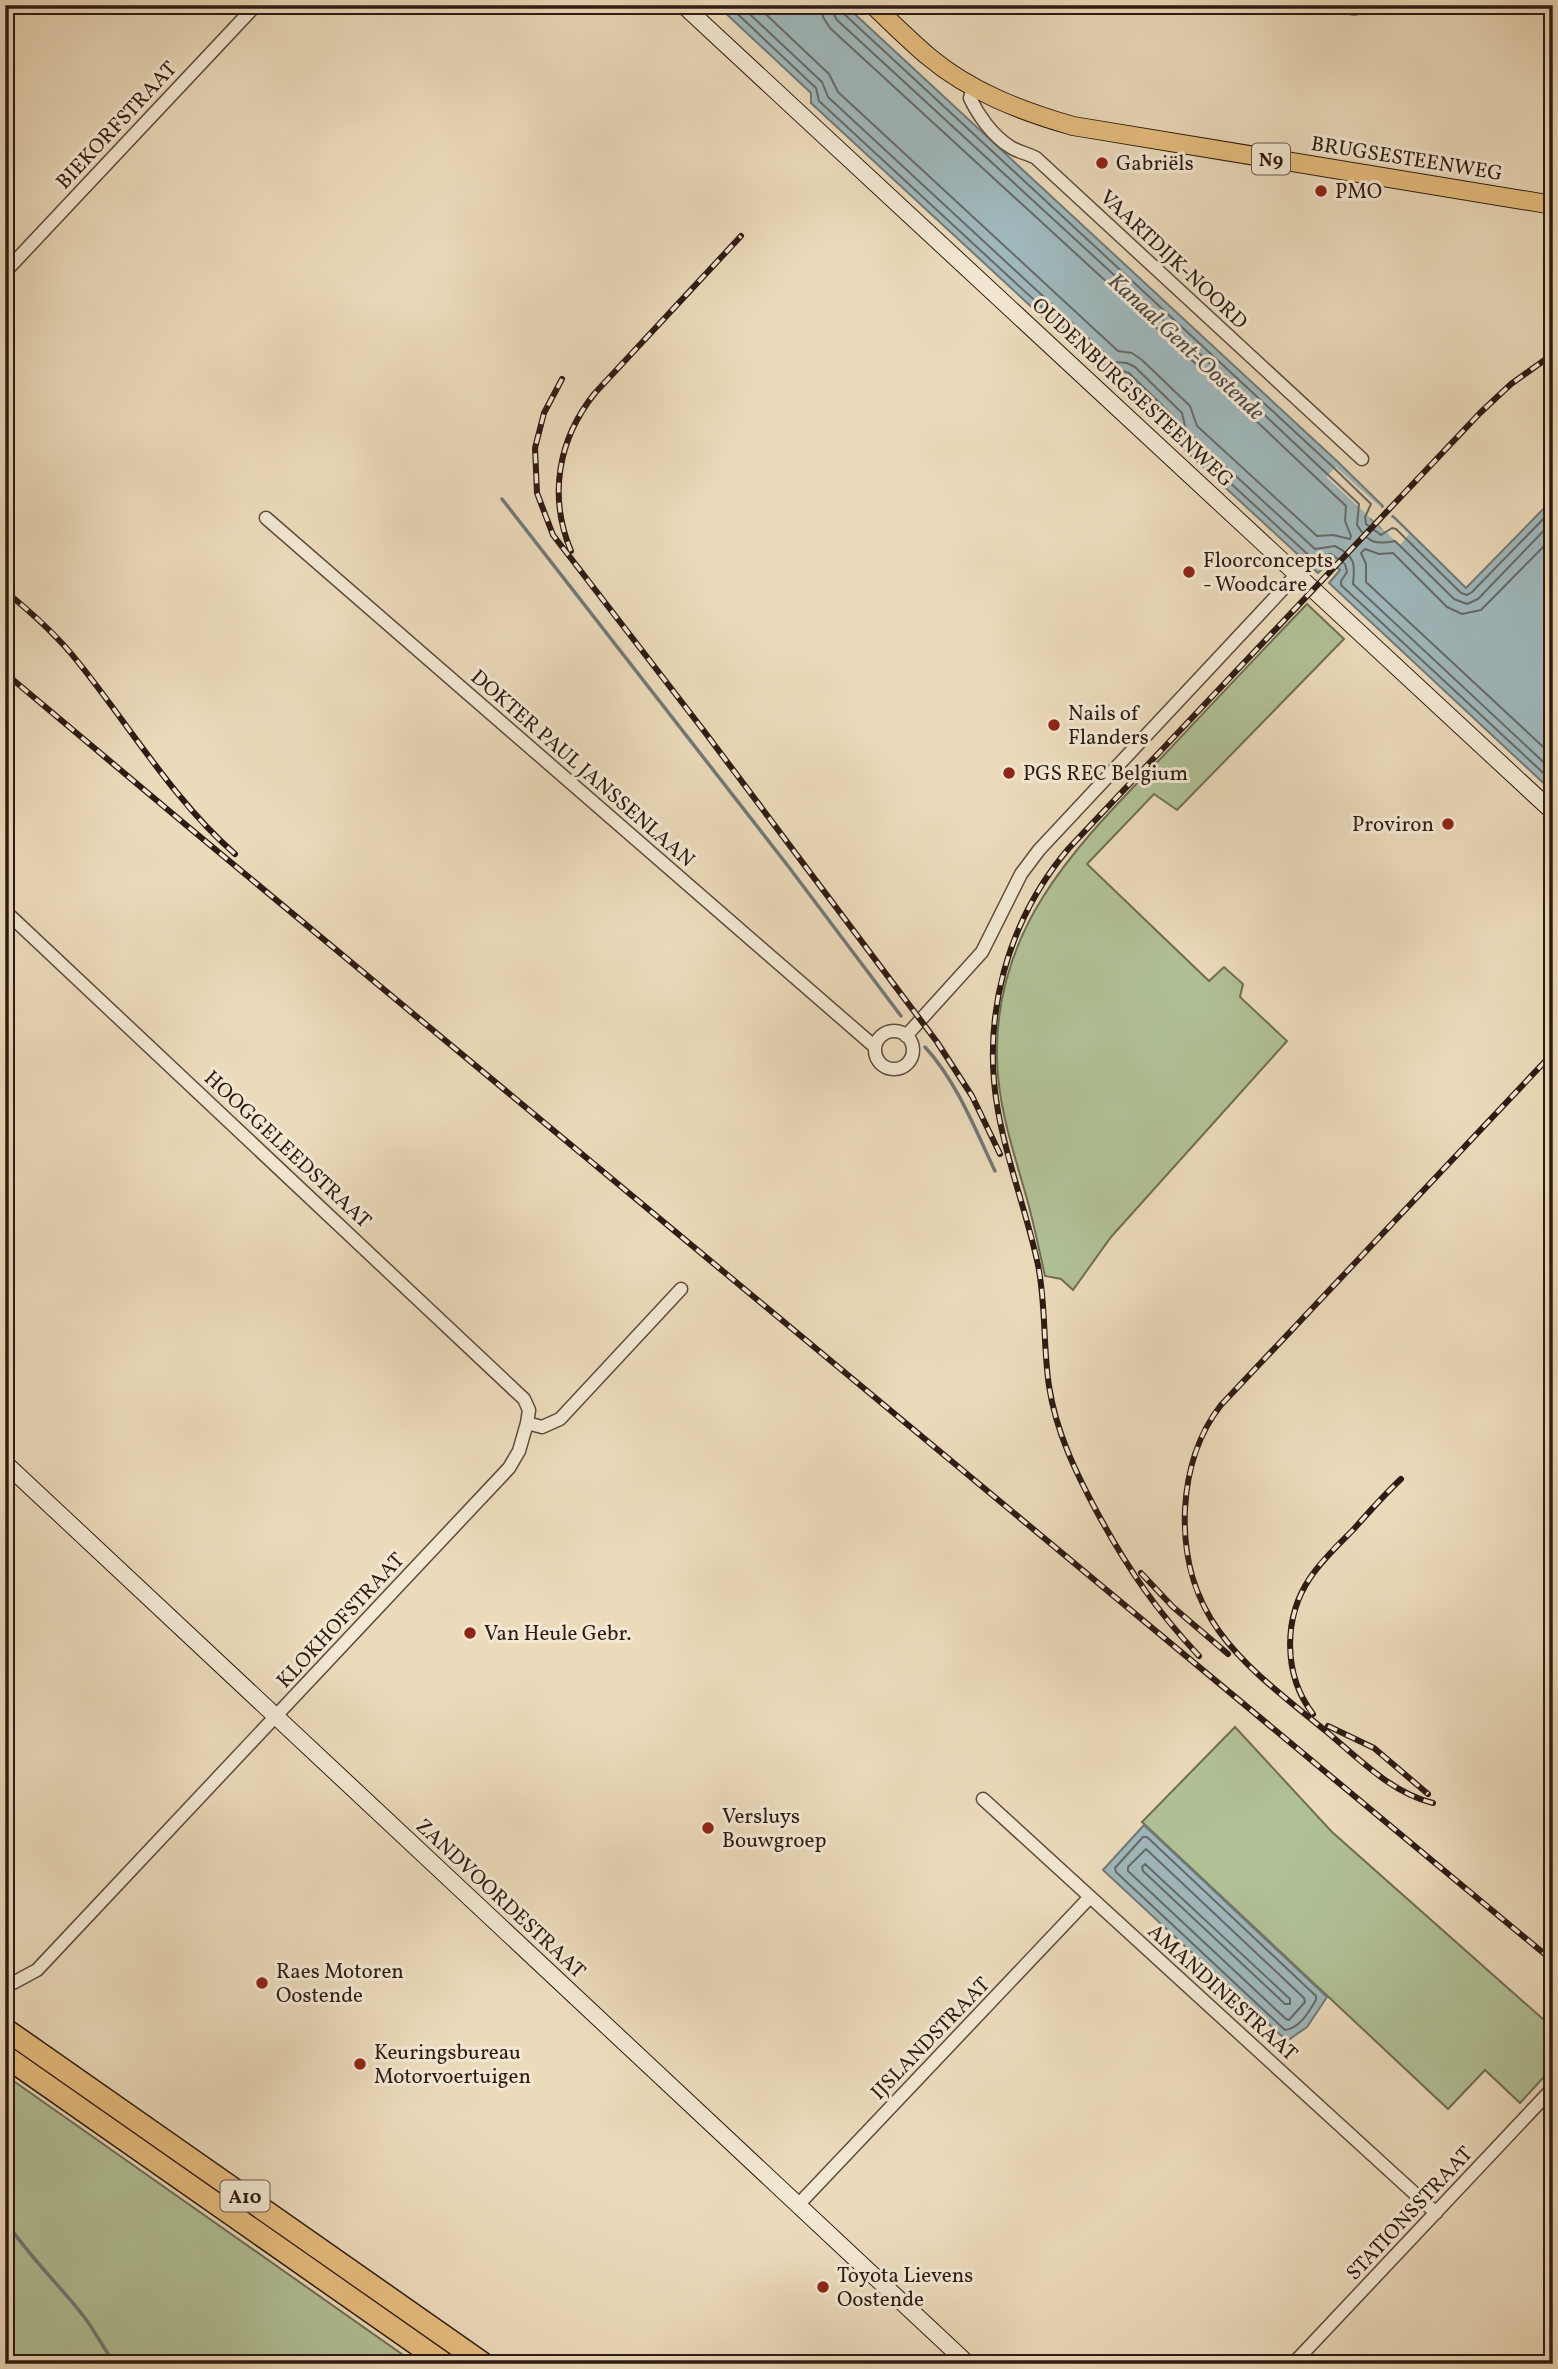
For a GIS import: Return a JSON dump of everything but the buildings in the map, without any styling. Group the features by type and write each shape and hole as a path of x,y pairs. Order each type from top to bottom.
{"highway":[{"name":"A10","path":"5,2029 484,2364"},
{"name":"A10","path":"5,2056 445,2364"}],"main road":[{"name":"OUDENBURGSESTEENWEG","path":"683,5 1553,812"},
{"name":"BRUGSESTEENWEG","path":"873,5 930,58 973,87 1033,114 1096,131 1553,205"},
{"name":"ZANDVOORDESTRAAT","path":"5,1463 968,2364"}],"street":[{"name":"BIEKORFSTRAAT","path":"5,272 256,5"},
{"name":"VAARTDIJK-NOORD","path":"973,87 970,97 975,108 1003,141 1036,158 1362,459"},
{"name":"DOKTER PAUL JANSSENLAAN","path":"266,518 875,1047 875,1055 886,1068 903,1067 912,1055 911,1041 906,1036"},
{"path":"875,1047 879,1038 887,1032 897,1031 906,1036 982,952 1021,874 1039,850 1297,574"},
{"name":"HOOGGELEEDSTRAAT","path":"5,911 524,1399 529,1410 527,1423"},
{"path":"527,1423 542,1427 560,1419 681,1289"},
{"name":"KLOKHOFSTRAAT","path":"13,1983 37,1970 509,1468 519,1451 527,1423"},
{"name":"AMANDINESTRAAT","path":"984,1799 1436,2213"},
{"name":"IJSLANDSTRAAT","path":"798,2205 1090,1897"},
{"name":"STATIONSSTRAAT","path":"1293,2364 1553,2088"}],"green space":[{"path":"1307,604 1344,639 1177,810 1154,794 1087,864 1209,981 1224,967 1243,984 1240,997 1287,1041 1111,1237 1073,1290 1061,1279 1045,1276 1004,1112 997,1059 1000,1011 1010,967 1026,927 1073,854"},
{"path":"1235,1727 1332,1832 1553,2028 1553,2067 1520,2103 1485,2070 1448,2109 1142,1822"},
{"path":"5,2075 416,2364 5,2364"}],"water":[{"name":"Kanaal Gent-Oostende","path":"705,5 845,5 1339,463 1383,506 1371,519 1382,528 1393,516 1466,588 1553,499 1553,792 1329,583 1340,570 1330,561 1318,573 1164,431 1170,423 1123,378 1116,385 811,103 811,93 720,8 708,8"},
{"path":"1295,5 1411,5 1354,15"},
{"path":"1144,1825 1327,1997 1307,2027 1287,2041 1103,1870"}],"pier":[{"path":"1336,467 1384,510 1376,518 1381,524 1389,515 1409,534 1400,545 1326,477"}],"waterway":[{"path":"502,499 788,866 901,1016"},
{"path":"925,1047 947,1075 995,1171"},
{"path":"5,2220 85,2318 115,2364"}],"railway":[{"path":"571,551 560,510 559,489 560,469 572,429 595,393 741,236"},
{"path":"1199,1656 1156,1605 1120,1553 1082,1483 1068,1452 1052,1403 1038,1265 1002,1130 994,1076 993,1041 1004,972 1029,907 1047,876 1069,848 1480,413 1511,384 1553,354"},
{"path":"562,379 544,413 535,448 537,493 553,535 937,1042 972,1096 1000,1154"},
{"path":"5,591 70,652 172,787 235,854"},
{"path":"5,673 1553,1961"},
{"path":"1433,1803 1404,1791 1377,1774 1271,1686 1225,1639 1207,1612 1194,1583 1186,1548 1185,1509 1188,1481 1200,1441 1221,1405 1553,1053"},
{"path":"1313,1714 1296,1682 1290,1646 1291,1628 1301,1594 1325,1559 1401,1479"},
{"path":"1141,1573 1173,1607 1228,1654"},
{"path":"1328,1726 1374,1748 1428,1794"}],"place":[{"name":"Gabriëls","path":"1102,163"},
{"name":"PMO","path":"1321,191"},
{"name":"Floorconcepts - Woodcare","path":"1189,572"},
{"name":"Nails of Flanders","path":"1054,725"},
{"name":"PGS REC Belgium","path":"1009,773"},
{"name":"Proviron","path":"1448,824"},
{"name":"Van Heule Gebr.","path":"470,1633"},
{"name":"Versluys Bouwgroep","path":"708,1828"},
{"name":"Raes Motoren Oostende","path":"262,1983"},
{"name":"Keuringsbureau Motorvoertuigen","path":"360,2064"},
{"name":"Toyota Lievens Oostende","path":"823,2287"}]}
